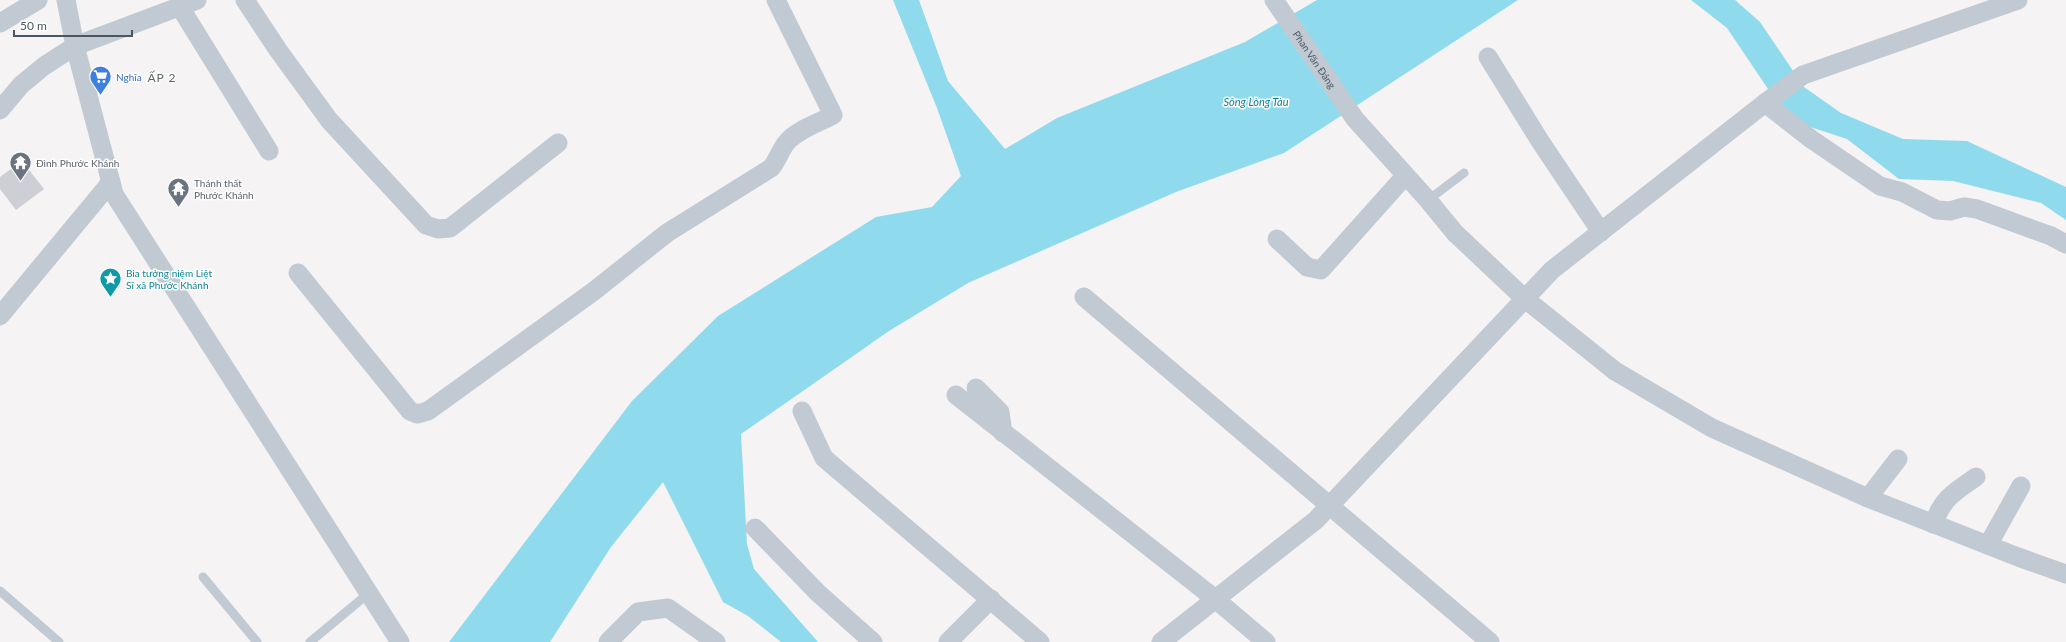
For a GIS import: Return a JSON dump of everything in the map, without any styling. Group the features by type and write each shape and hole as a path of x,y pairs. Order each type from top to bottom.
{"street":[{"path":"1,20 38,0"},
{"path":"66,0 75,46 114,194 400,642"},
{"path":"245,0 278,50 329,120 426,225 438,229 450,228 558,143"},
{"path":"298,273 410,411 417,414 428,411 511,353 594,291 667,233 770,168 777,161 786,142 795,135 833,115 776,0"},
{"path":"1160,642 1214,598 1298,536 1330,506 1552,270 1768,101 1803,75 2018,0"},
{"name":"Phan Văn Đáng","path":"1276,2 1355,119 1405,176 1434,196 1454,233 1529,294 1615,371 1712,428 1872,494 1933,524 1992,538 2066,574"},
{"path":"0,110 21,85 44,66 75,46 189,3 269,151"},
{"path":"1488,57 1540,141 1602,232"},
{"path":"1768,101 1811,139 1880,186 1902,192 1937,210 1950,211 1964,207 1977,208 2051,236 2066,244"},
{"path":"1277,238 1306,267 1321,270 1405,176"},
{"path":"0,316 110,182"},
{"path":"1084,297 1490,642"},
{"path":"976,388 1000,412 1003,433"},
{"path":"956,395 1214,598 1266,642"},
{"path":"802,411 824,458 1040,642"},
{"path":"1872,494 1894,464"},
{"path":"1933,524 1946,499 1976,477"},
{"path":"1992,538 2021,486"},
{"path":"754,528 818,593 872,642"},
{"path":"948,642 991,599"},
{"path":"608,642 638,612 668,608 716,642"}],"lane":[{"path":"1434,196 1464,173"},
{"path":"203,577 257,642"},
{"path":"0,591 59,642"},
{"path":"310,642 369,593"}],"water":[{"name":"Sông Lòng Tàu","path":"893,0 919,0 948,81 1005,149 1057,118 1245,42 1317,0 1518,0 1284,153 1176,192 968,283 889,331 741,434 747,544 754,569 818,642 781,642 748,616 723,602 663,482 611,547 550,642 449,642 632,401 718,316 876,217 932,207 961,176 937,108"},
{"path":"1691,0 1735,0 1760,22 1804,87 1841,113 1903,139 1967,141 2066,187 2066,220 2041,203 1953,181 1899,179 1847,139 1789,120 1727,28"}],"building":[{"name":"Đình Phước Khánh","path":"22,161 44,189 16,210 0,189 0,177"}],"place":[{"name":"Nghĩa","path":"100,96"},
{"name":"Đình Phước Khánh","path":"20,182"},
{"name":"Thánh thất Phước Khánh","path":"179,208"},
{"name":"Bia tưởng niệm Liệt Sĩ xã Phước Khánh","path":"110,298"}],"district":[{"name":"ẤP 2","path":"162,77"}]}
